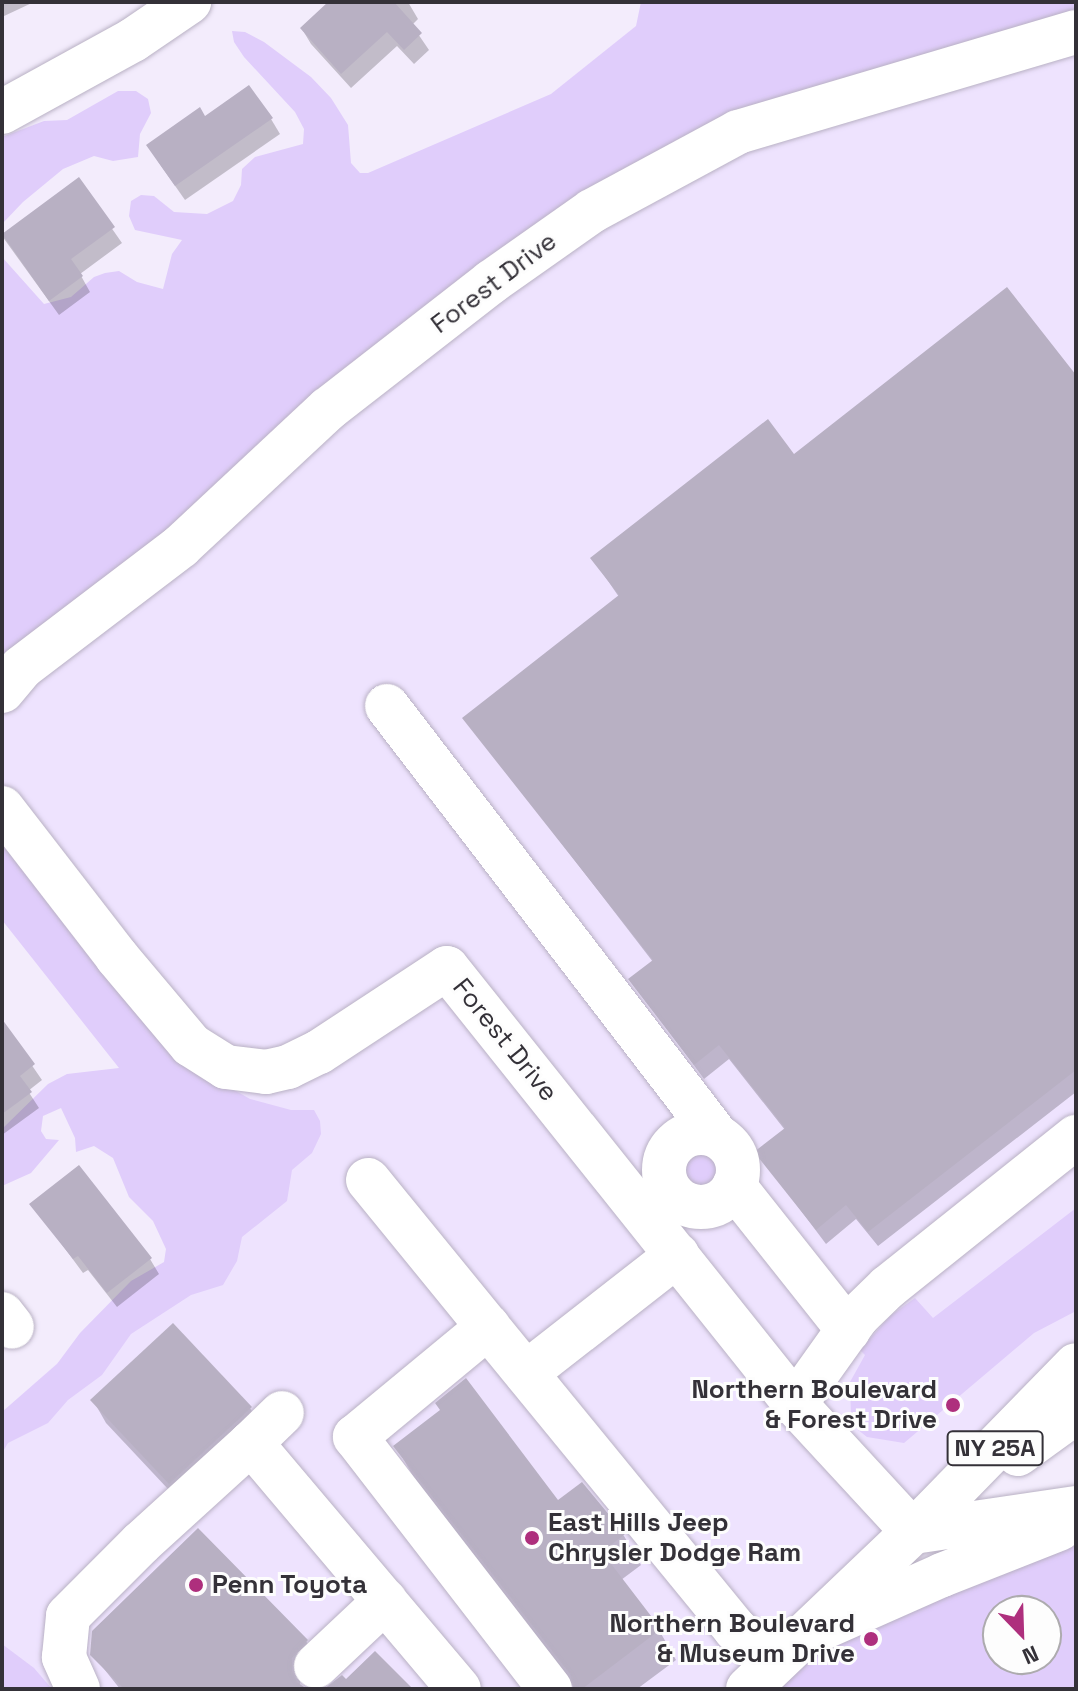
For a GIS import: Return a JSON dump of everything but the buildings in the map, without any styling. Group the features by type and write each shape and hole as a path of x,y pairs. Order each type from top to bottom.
{"street":[{"path":"2,112 133,40 189,2"},
{"name":"Forest Drive","path":"2,691 21,668 181,546 328,409 491,282 592,211 738,132 1076,32"},
{"path":"387,706 736,1158 734,1186 848,1330"},
{"name":"Forest Drive","path":"2,808 117,957 191,1045 226,1067 266,1072 288,1067 319,1052 447,968 657,1203 677,1255 795,1404 913,1532"},
{"path":"717,1136 693,1134 672,1146 657,1203 680,1201 704,1206 716,1203 734,1186"},
{"path":"795,1404 848,1330 888,1287 1076,1137"},
{"path":"368,1180 735,1629 775,1663 957,1569 1076,1523"},
{"path":"526,1373 677,1255"},
{"path":"488,1327 355,1437 550,1689"},
{"name":"NY 25A","path":"775,1663 913,1532 1076,1365"},
{"name":"NY 25A","path":"913,1532 1076,1412"},
{"path":"78,1689 64,1657 68,1616 141,1543 282,1413"},
{"path":"251,1443 459,1689"},
{"path":"913,1532 1076,1508"},
{"path":"316,1666 385,1601"}],"shaded area":[{"path":"641,2 1076,2 1076,32 886,86 592,211 2,691 2,257 44,304 71,297 94,277 119,271 137,282 163,289 172,254 182,240 135,230 129,216 131,201 141,195 154,196 174,212 207,214 233,201 241,185 242,169 255,157 303,144 304,129 295,112 244,57 234,42 232,31 245,32 264,42 311,77 331,98 348,125 351,163 360,173 368,173 551,94 636,26"},
{"path":"1076,32 1076,1365 747,1689 7,1689 2,1683 2,1412 231,1210 2,808 2,692 328,409 738,132"},
{"path":"118,91 136,91 148,99 151,113 140,134 138,157 113,161 94,156 63,169 2,224 2,137 44,121 67,120"},
{"path":"2,808 217,1080 250,1099 291,1110 314,1110 320,1121 321,1134 312,1153 292,1170 287,1201 242,1237 237,1261 223,1285 191,1295 131,1334 102,1375 68,1400 48,1423 8,1443 2,1453 2,1412 57,1364 80,1333 131,1281 164,1262 166,1249 153,1221 129,1197 113,1158 94,1146 76,1152 75,1138 61,1108 43,1116 41,1131 46,1139 59,1140 31,1173 2,1186 2,1129 48,1084 67,1074 119,1068 2,920"},
{"path":"701,1142 720,1149 727,1168 720,1187 701,1194 682,1187 675,1168 682,1149"},
{"path":"1076,1208 1076,1311 1034,1333 904,1443 867,1437 858,1430 851,1417 850,1382 865,1355 860,1350 890,1316 915,1298 933,1318"},
{"path":"1076,1526 1076,1689 747,1689 755,1682"},
{"path":"2,1644 34,1668 52,1689 2,1689"}],"place":[{"name":"Northern Boulevard & Forest Drive","path":"953,1405"},
{"name":"East Hills Jeep Chrysler Dodge Ram","path":"532,1538"},
{"name":"Penn Toyota","path":"196,1585"},
{"name":"Northern Boulevard & Museum Drive","path":"871,1639"}]}
